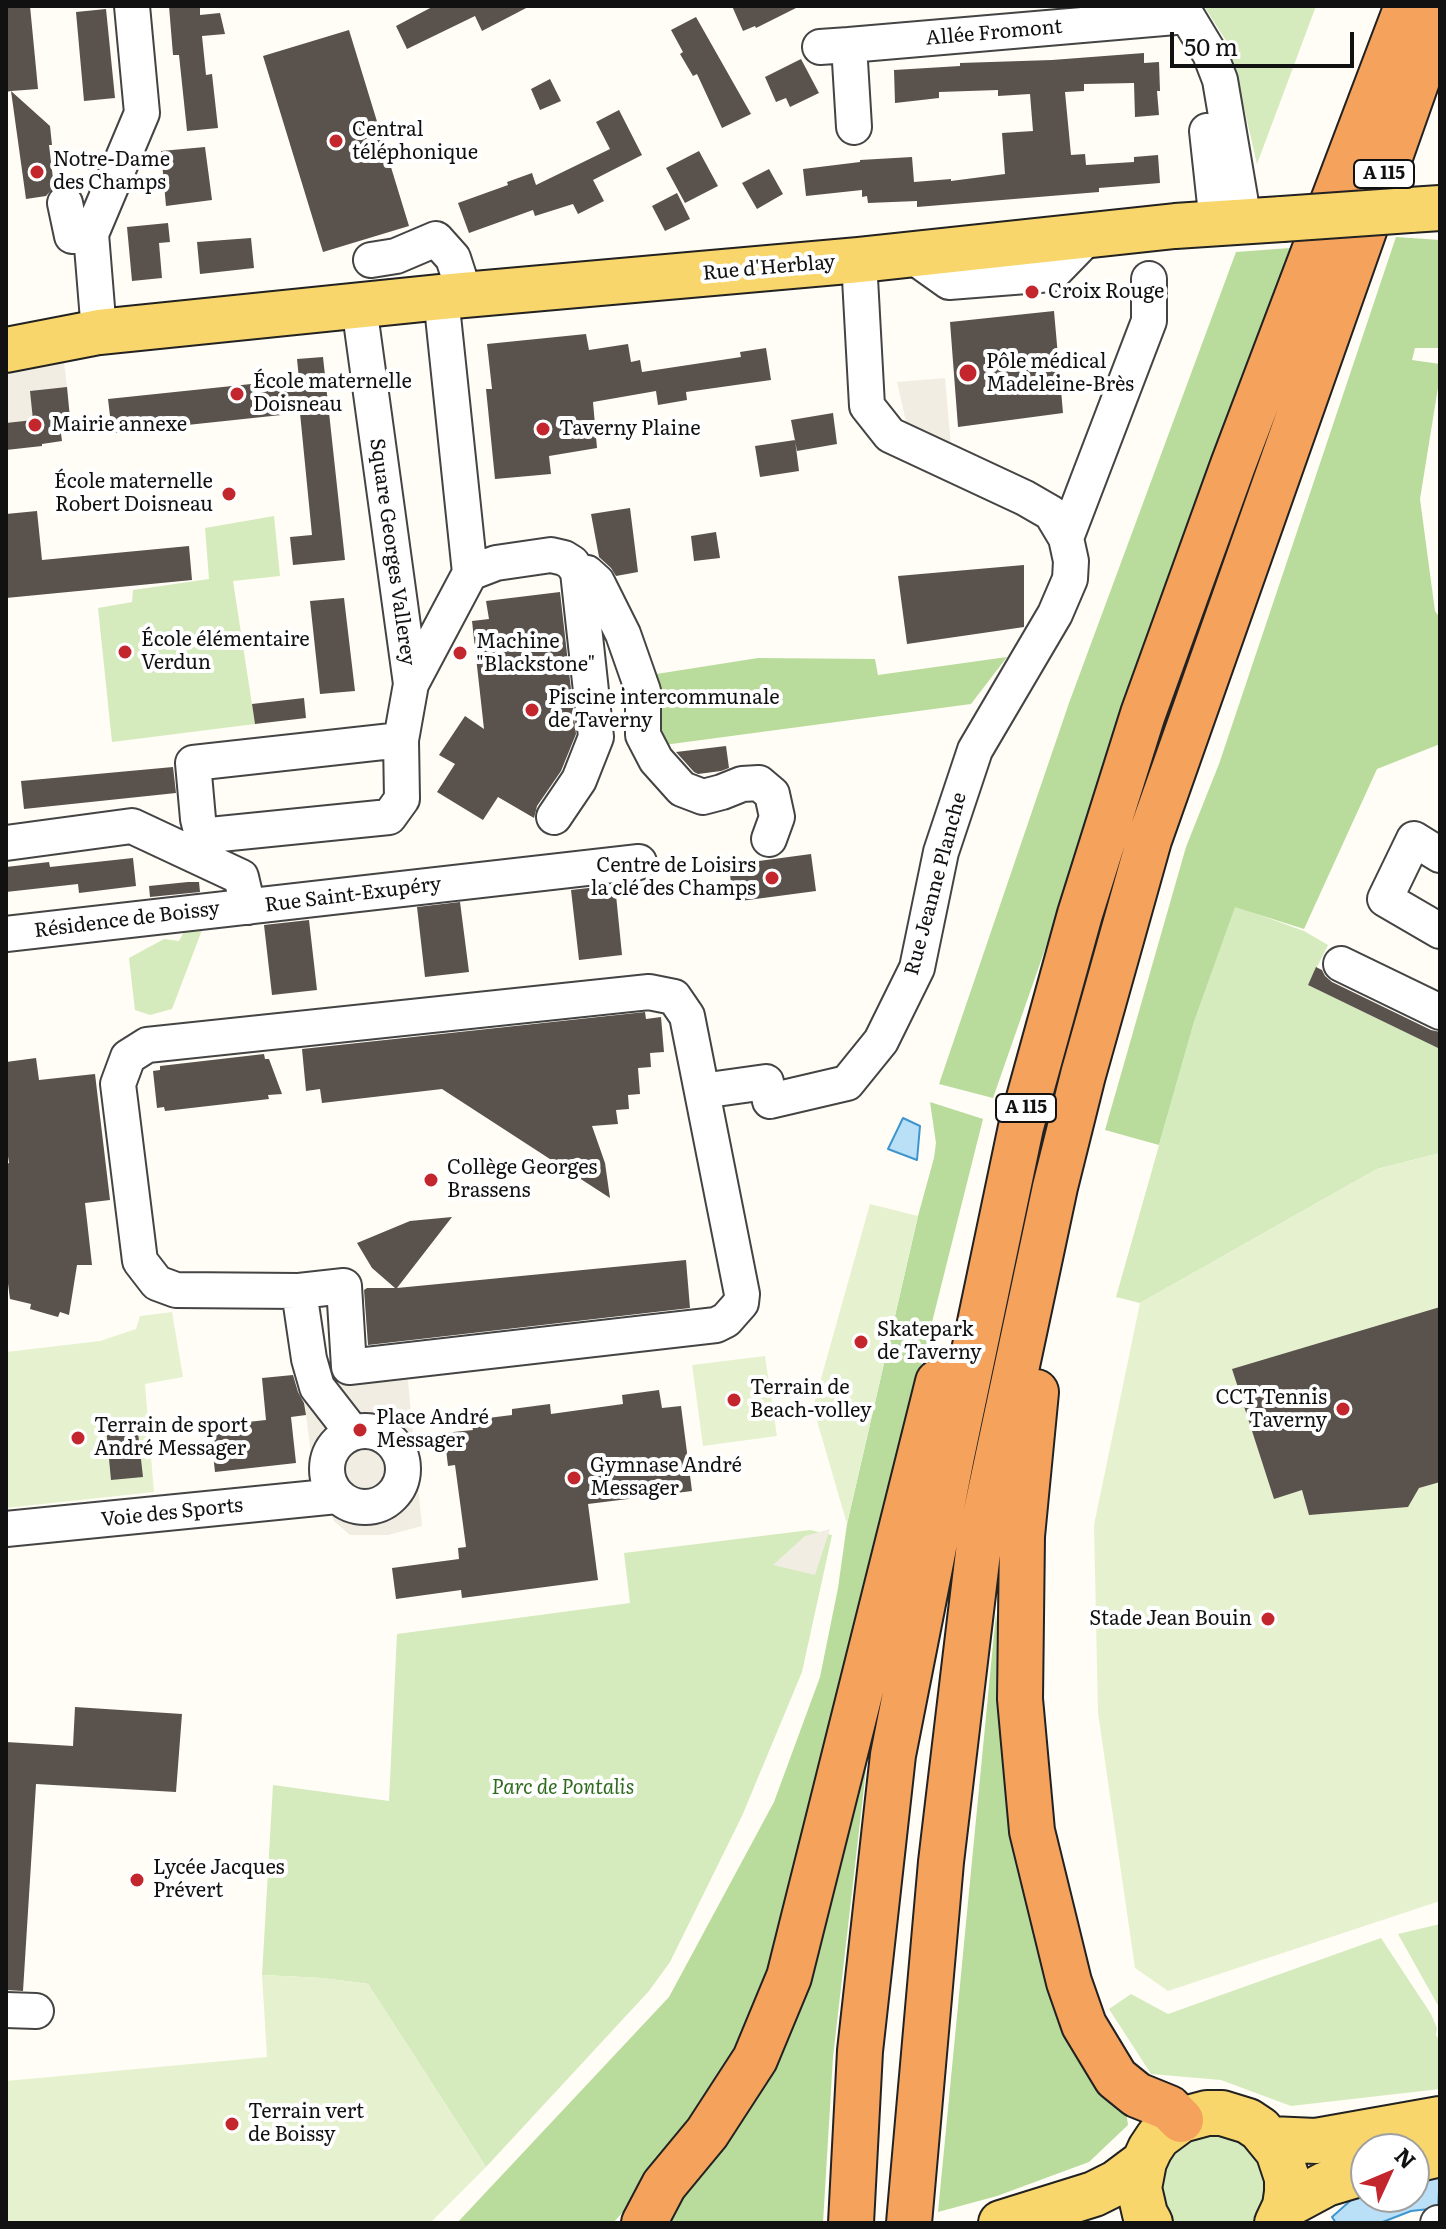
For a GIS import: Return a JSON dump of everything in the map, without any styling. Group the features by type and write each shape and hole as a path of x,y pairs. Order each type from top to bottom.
{"highway":[{"name":"A 115","path":"851,2223 860,2051 893,1755 1021,1127 1080,914 1143,714 1233,465 1407,6"},
{"name":"A 115","path":"909,2223 941,1862 979,1544 1055,1187 1149,840 1440,15"},
{"path":"644,2223 664,2185 707,2133 755,2059 789,1977 986,1190 1021,1127"},
{"path":"1055,1187 1022,1536 1020,1699 1032,1831 1069,1982 1084,2025 1116,2078 1137,2095 1169,2108 1181,2120"}],"main road":[{"name":"Rue d'Herblay","path":"6,350 99,332 453,296 859,260 1090,235 1425,209"},
{"name":"Rue d'Herblay","path":"6,334 99,332"},
{"path":"1150,2223 1139,2188 1144,2162 1158,2137 1181,2120 1207,2113 1235,2116 1260,2129 1270,2139 1284,2164 1287,2192 1281,2214"},
{"path":"1270,2139 1316,2141 1440,2119"},
{"path":"1001,2223 1094,2194 1116,2183 1144,2162"},
{"path":"1281,2214 1326,2184 1350,2177"}],"street":[{"path":"99,332 91,234 142,113 132,6"},
{"path":"1190,22 1215,65 1220,80 1247,221"},
{"name":"Allée Fromont","path":"854,127 835,46 1190,22"},
{"path":"65,203 72,236 91,234"},
{"path":"371,260 396,256 436,239 453,258 470,573 496,563 551,555 572,563 578,572 596,737 579,780 554,817"},
{"path":"859,260 867,406 890,435 1051,513 1066,538"},
{"path":"1066,538 1149,321 1149,279"},
{"name":"Square Georges Vallerey","path":"359,306 411,684"},
{"name":"Rue Jeanne Planche","path":"703,1094 716,1089 766,1082 770,1101 847,1083 881,1041 917,968 941,852 975,750 1055,614 1070,579 1071,561 1066,538"},
{"path":"578,572 587,573 597,582 623,634 643,691 643,735 656,760 682,789 703,797 742,784 759,783 772,794 777,817 769,839"},
{"name":"Square Georges Vallerey","path":"411,684 470,573"},
{"path":"196,842 210,835 389,817 402,799 401,740 411,684"},
{"path":"196,842 198,819 193,763 401,740"},
{"name":"Rue Saint-Exupéry","path":"6,843 132,826 196,842 241,877 248,907 639,862"},
{"path":"1440,855 1414,839 1385,899 1440,931"},
{"name":"Résidence de Boissy","path":"6,934 248,907"},
{"path":"1341,964 1440,1012"},
{"path":"350,1372 716,1325 726,1320 741,1303 742,1294 687,1016 674,997 649,992 147,1045 128,1057 118,1084 140,1261 157,1283 176,1290 299,1291 344,1286 350,1372 356,1431"},
{"path":"299,1291 309,1359 317,1387 356,1431"},
{"path":"368,1430 383,1435 395,1445 403,1460 403,1475 397,1491 386,1501 371,1507 347,1504 337,1496 329,1483 326,1468 329,1453 339,1440 356,1431 368,1430"},
{"name":"Voie des Sports","path":"6,1529 337,1496"}],"green space":[{"path":"1204,6 1316,6 1257,164 1230,47"},
{"path":"1396,237 1440,240 1440,348 1415,348 1412,360 1440,364 1420,499 1435,611 1440,618 1440,744 1377,769 1304,929 1235,907 1194,1022 1159,1145 1105,1130 1186,847 1219,764"},
{"path":"1290,248 993,1098 939,1084 1069,703 1236,252"},
{"path":"274,516 280,576 233,581 255,724 112,742 98,608 132,602 133,590 209,579 205,528"},
{"path":"1007,657 971,704 664,745 650,675 758,658 875,659 878,675"},
{"path":"1235,906 1304,931 1328,945 1308,985 1440,1049 1440,1153 1377,1169 1140,1303 1116,1297 1194,1022"},
{"path":"210,909 172,1009 150,1015 135,1010 129,958 164,939 179,941 194,913"},
{"path":"930,1102 983,1119 769,1972 741,2046 694,2117 613,2223 457,2223 669,1997 774,1802 820,1677 847,1524 934,1158 936,1143"},
{"name":"Stade Jean Bouin","path":"1440,1153 1440,1901 1168,1991 1135,1968 1098,1713 1094,1525 1140,1303 1377,1169"},
{"name":"Skatepark de Taverny","path":"870,1204 918,1216 847,1524 813,1407"},
{"name":"Terrain de sport André Messager","path":"172,1312 183,1377 145,1384 154,1492 6,1508 6,1352 100,1341 136,1329 140,1316"},
{"name":"Terrain de Beach-volley","path":"765,1356 777,1436 703,1446 692,1365"},
{"name":"Parc de Pontalis","path":"810,1530 832,1535 802,1672 742,1816 670,1962 649,1991 486,2167 368,1984 262,1975 273,1785 389,1801 397,1634 630,1603 624,1553"},
{"path":"996,1613 1006,1721 1125,2104 1128,2125 1089,2162 997,2196 938,2212"},
{"path":"870,1735 833,2057 823,2223 671,2223 672,2198"},
{"path":"1440,1924 1440,2009 1398,1934"},
{"path":"1381,1938 1437,2028 1440,2089 1291,2106 1221,2080 1151,2074 1109,2009 1131,1994 1168,2014"},
{"name":"Terrain vert de Boissy","path":"262,1975 368,1984 486,2167 430,2223 6,2223 6,2081 267,2057"},
{"path":"1213,2130 1254,2146 1271,2183 1257,2223 1170,2223 1158,2198 1164,2159 1173,2147"}],"shaded area":[{"path":"63,353 67,387 33,420 6,423 6,360"},
{"path":"945,378 951,447 906,422 897,382"},
{"name":"Place André Messager","path":"407,1371 422,1526 388,1535 350,1535 334,1521 314,1478 302,1383"},
{"path":"830,1529 815,1575 773,1565 805,1536"}],"water":[{"path":"903,1118 920,1126 917,1160 888,1149"},
{"path":"1440,2175 1438,2208 1430,2209 1430,2176"},
{"path":"1350,2201 1350,2213 1406,2213 1380,2223 1336,2223 1332,2217"}],"building":[{"path":"6,6 30,6 38,89 6,92"},
{"path":"169,6 200,6 200,15 220,13 225,34 202,36 206,75 212,74 218,128 187,131 179,55 173,55"},
{"path":"434,6 530,6 482,31 475,16 407,49 396,26"},
{"path":"732,6 800,6 756,28 743,31"},
{"path":"106,9 115,98 84,101 76,12"},
{"path":"696,17 751,114 722,128 697,74 693,76 680,54 683,52 671,30"},
{"name":"Central téléphonique","path":"349,30 409,226 323,252 263,56"},
{"path":"1144,53 1144,63 1159,62 1159,115 1135,117 1134,83 1084,84 1084,91 1065,92 1071,155 1085,154 1086,165 1134,162 1134,157 1158,155 1160,183 1099,188 1099,192 917,207 917,201 868,203 867,196 862,197 862,190 806,196 803,169 860,160 912,157 914,182 1005,174 1002,133 1033,131 1030,94 998,96 998,90 939,92 939,98 895,103 894,70 960,66 960,63"},
{"path":"801,59 819,93 790,107 786,98 776,102 765,77"},
{"path":"550,79 561,101 540,110 531,89"},
{"name":"Notre-Dame des Champs","path":"11,91 50,126 54,187 46,196 26,199"},
{"path":"619,110 642,155 593,180 604,201 578,214 573,204 535,216 533,210 469,233 458,203 532,173 536,185 610,149 596,122"},
{"path":"205,147 212,200 166,206 161,151"},
{"path":"699,151 718,186 685,203 666,168"},
{"path":"769,169 783,194 757,209 742,183"},
{"path":"677,193 690,219 665,231 652,206"},
{"path":"168,223 170,242 159,243 162,278 132,281 127,227"},
{"path":"251,238 254,268 200,274 197,242"},
{"name":"Pôle médical Madeleine-Brès","path":"1054,311 1063,413 958,427 950,322"},
{"name":"Taverny Plaine","path":"586,334 589,350 628,344 631,362 640,360 642,372 741,357 740,352 766,348 771,380 686,392 687,400 658,405 656,391 593,402 597,448 549,456 551,474 495,479 486,389 492,389 487,344"},
{"path":"323,357 345,560 293,565 290,537 312,535 300,413 112,433 108,399 299,379 297,359"},
{"name":"Mairie annexe","path":"67,387 70,418 66,418 66,424 60,426 62,441 6,450 6,423 33,420 30,391"},
{"path":"833,413 837,444 797,451 791,420"},
{"path":"795,440 799,471 760,477 755,446"},
{"path":"630,508 638,572 616,576 599,557 591,514"},
{"path":"37,511 42,560 189,546 192,580 6,598 6,514"},
{"path":"716,532 720,558 694,561 691,536"},
{"path":"1024,565 1024,627 907,644 898,576"},
{"name":"Piscine intercommunale de Taverny","path":"560,592 576,734 561,771 537,806 534,818 498,797 483,820 437,792 455,764 439,755 465,716 484,729 472,621 489,619 486,601"},
{"path":"344,598 355,691 320,694 310,601"},
{"path":"304,698 306,718 255,724 252,704"},
{"path":"726,746 729,768 698,774 676,752"},
{"path":"173,767 176,793 24,809 21,781"},
{"name":"Centre de Loisirs la clé des Champs","path":"811,854 816,891 733,902 729,865"},
{"path":"133,858 136,886 79,893 78,884 6,892 6,867 49,862 50,867"},
{"path":"199,882 200,892 150,897 149,886"},
{"path":"615,885 622,955 579,960 571,890"},
{"path":"460,902 469,972 425,977 417,907"},
{"path":"309,920 317,990 272,995 264,925"},
{"path":"1316,967 1332,982 1440,1032 1440,1049 1308,985"},
{"path":"645,1012 646,1019 661,1017 664,1052 650,1053 651,1067 638,1068 640,1094 628,1095 629,1109 616,1110 618,1124 592,1126 605,1163 610,1198 442,1089 322,1103 320,1089 306,1091 302,1049"},
{"path":"264,1054 265,1059 269,1059 282,1094 268,1095 269,1099 165,1111 164,1107 157,1108 153,1071 160,1070 160,1066"},
{"path":"36,1058 39,1080 95,1074 110,1200 85,1203 92,1265 77,1265 69,1315 60,1312 58,1317 30,1309 31,1304 10,1299 6,1268 6,1164 9,1163 6,1143 6,1062"},
{"path":"452,1217 397,1288 686,1260 690,1308 368,1345 364,1290 395,1288 372,1268 357,1243 410,1221"},
{"name":"CCT Tennis Taverny","path":"1440,1307 1440,1482 1419,1488 1408,1507 1309,1515 1302,1490 1274,1499 1232,1369"},
{"path":"293,1375 306,1415 291,1417 296,1463 215,1472 210,1426 266,1420 262,1378"},
{"name":"Gymnase André Messager","path":"659,1390 662,1408 681,1406 692,1491 588,1504 598,1580 462,1598 461,1590 396,1599 392,1568 459,1559 458,1548 466,1547 455,1465 448,1466 444,1433 473,1430 472,1426 488,1423 488,1418 512,1415 512,1409 550,1404 551,1414 623,1404 622,1395"},
{"path":"137,1424 143,1477 111,1480 106,1427"},
{"path":"75,1707 182,1714 176,1792 36,1784 23,1991 6,1990 6,1742 73,1746"}],"place":[{"name":"Central téléphonique","path":"336,141"},
{"name":"Notre-Dame des Champs","path":"37,172"},
{"name":"Croix Rouge","path":"1032,292"},
{"name":"Pôle médical Madeleine-Brès","path":"968,373"},
{"name":"École maternelle Doisneau","path":"237,394"},
{"name":"Mairie annexe","path":"35,425"},
{"name":"Taverny Plaine","path":"543,429"},
{"name":"École maternelle Robert Doisneau","path":"229,494"},
{"name":"École élémentaire Verdun","path":"125,652"},
{"name":"Machine \"Blackstone\"","path":"460,653"},
{"name":"Piscine intercommunale de Taverny","path":"532,710"},
{"name":"Centre de Loisirs la clé des Champs","path":"772,878"},
{"name":"Collège Georges Brassens","path":"431,1180"},
{"name":"Skatepark de Taverny","path":"861,1342"},
{"name":"Terrain de Beach-volley","path":"734,1400"},
{"name":"CCT Tennis Taverny","path":"1343,1409"},
{"name":"Place André Messager","path":"360,1430"},
{"name":"Terrain de sport André Messager","path":"78,1438"},
{"name":"Gymnase André Messager","path":"574,1478"},
{"name":"Stade Jean Bouin","path":"1268,1619"},
{"name":"Lycée Jacques Prévert","path":"137,1880"},
{"name":"Terrain vert de Boissy","path":"232,2124"}]}
